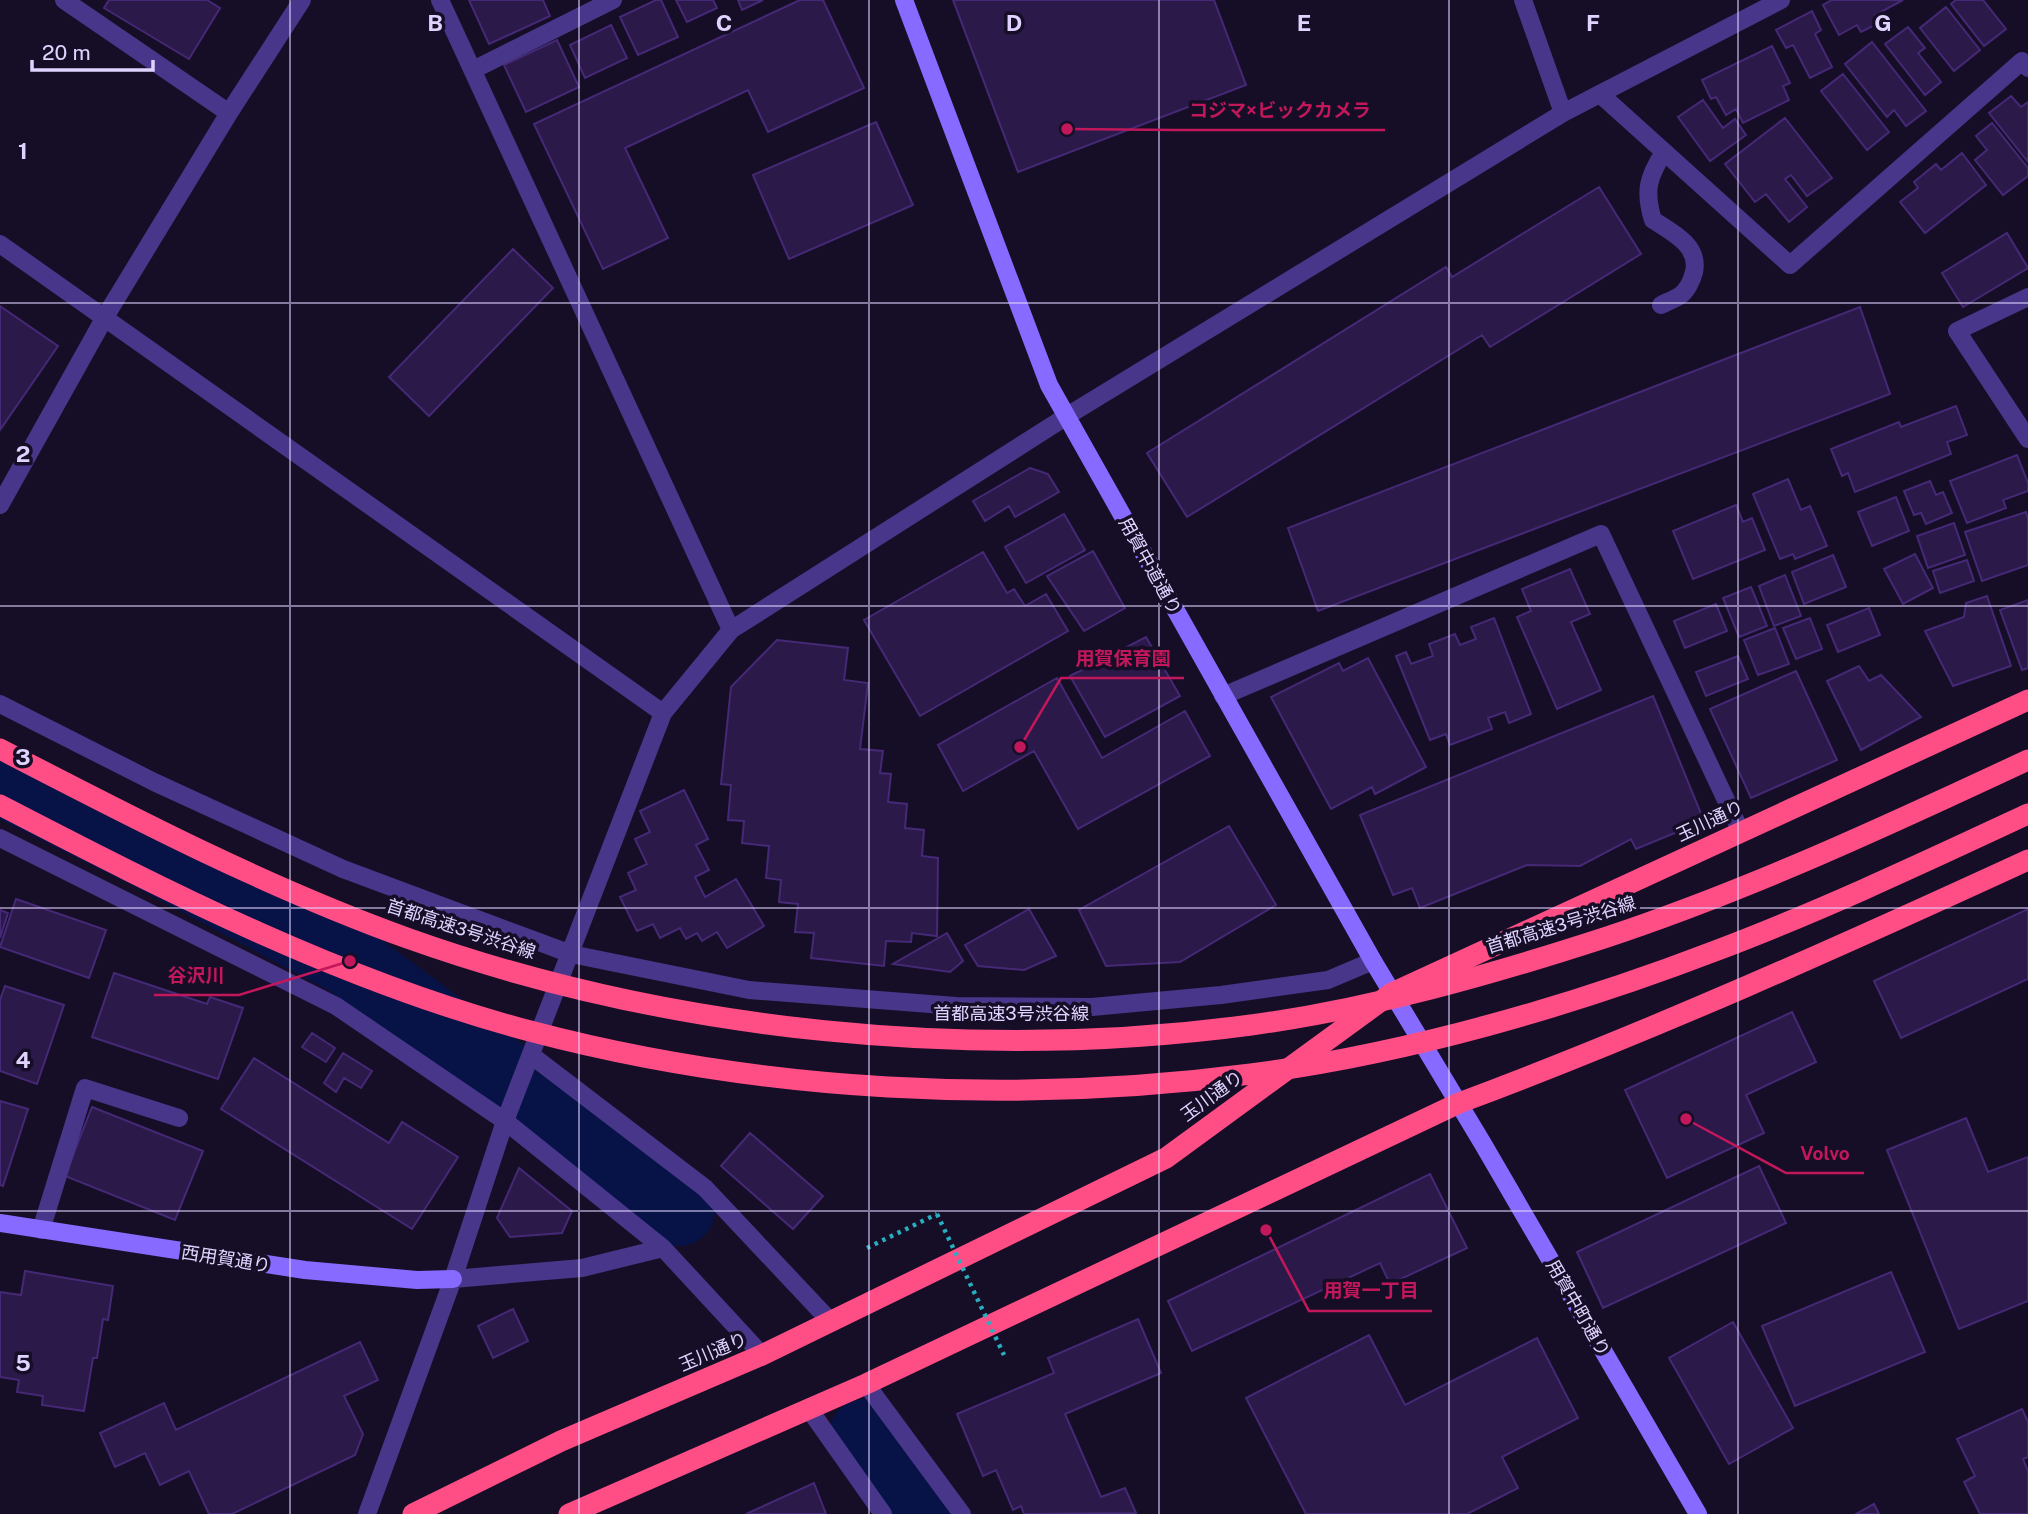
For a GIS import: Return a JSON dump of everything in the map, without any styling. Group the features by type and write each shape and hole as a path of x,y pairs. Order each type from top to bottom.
{"highway":[{"name":"玉川通り","path":"413,1514 561,1441 762,1355 1166,1158 1392,993 2028,700"},
{"name":"首都高速3号渋谷線","path":"0,749 110,806 318,903 407,938 539,979 620,999 736,1020 875,1035 972,1039 1060,1039 1250,1025 1337,1010 1427,988 1605,938 1699,903 1803,862 2028,760"},
{"path":"0,805 205,908 298,950 391,986 527,1030 661,1060 797,1079 928,1087 1032,1089 1160,1084 1255,1073 1364,1054 1533,1012 1717,951 1939,856 2028,814"},
{"path":"569,1514 866,1384 1459,1103 1855,939 2028,860"}],"street":[{"path":"64,0 229,113"},
{"path":"0,505 105,317 229,113 302,0"},
{"path":"440,0 731,630"},
{"path":"473,71 613,0"},
{"name":"用賀中道通り","path":"904,0 1049,385 1373,961 1459,1103"},
{"path":"1523,0 1563,113"},
{"path":"367,1514 453,1279 505,1121 663,713 731,630 1067,416 1563,113 1781,0"},
{"path":"1600,94 1790,265 2022,61 2028,68"},
{"path":"1661,305 1682,295 1692,279 1696,263 1691,248 1673,232 1653,220 1648,205 1650,174 1664,152"},
{"path":"0,244 663,713"},
{"path":"2028,297 1957,331 2028,439"},
{"path":"1223,696 1601,534 1741,832"},
{"path":"0,704 154,782 343,869 571,954 749,990 956,1006 1092,1007 1221,995 1328,980 1373,961"},
{"path":"0,838 336,1006 505,1121 663,1248 762,1355"},
{"path":"531,1055 705,1188 831,1322"},
{"path":"41,1230 85,1088 179,1118"},
{"name":"用賀中町通り","path":"1459,1103 1698,1514"},
{"name":"西用賀通り","path":"0,1223 305,1270 417,1280 453,1279"},
{"path":"453,1279 582,1268 663,1248"},
{"path":"866,1384 962,1514"},
{"path":"809,1409 883,1514"}],"path":[{"path":"867,1248 937,1214 1004,1354"}],"building":[{"path":"109,0 207,0 220,8 189,59 104,8"},
{"path":"469,0 543,0 550,16 489,44"},
{"path":"661,0 678,37 638,55 620,17"},
{"path":"676,0 713,0 717,8 687,22"},
{"path":"738,0 763,0 742,10"},
{"path":"800,0 823,0 864,88 768,132 748,90 625,148 668,238 603,269 534,124"},
{"path":"953,0 1214,0 1246,85 1018,172"},
{"path":"1832,0 1903,0 1875,15 1879,23 1861,32 1857,25 1839,35 1823,5"},
{"path":"1956,0 1983,0 2006,29 1984,46 1951,4"},
{"path":"1946,7 1980,50 1954,71 1920,28"},
{"path":"1812,11 1821,30 1815,34 1832,67 1810,78 1793,45 1786,48 1776,30"},
{"path":"611,25 627,58 585,78 570,45"},
{"path":"1908,27 1925,48 1918,53 1941,82 1925,95 1885,44"},
{"path":"557,40 579,87 526,112 504,65"},
{"path":"1872,42 1926,111 1906,126 1894,110 1887,117 1845,64"},
{"path":"1772,46 1790,83 1783,86 1789,100 1743,123 1736,109 1726,115 1716,97 1711,99 1702,80"},
{"path":"1843,74 1889,132 1867,150 1821,91"},
{"path":"2011,96 2021,107 2028,102 2028,162 1989,113"},
{"path":"1703,100 1723,128 1735,119 1746,135 1710,161 1678,117"},
{"path":"1785,118 1832,178 1807,196 1791,175 1785,179 1807,207 1789,222 1766,194 1755,202 1725,164"},
{"path":"876,122 913,205 789,259 753,175"},
{"path":"1992,123 2028,168 2028,176 2003,195 1975,160 1987,150 1976,136"},
{"path":"1962,153 1986,185 1925,233 1900,202 1918,188 1914,182 1936,164 1941,170"},
{"path":"1599,187 1641,254 1490,347 1482,335 1187,517 1147,453 1446,267 1452,277"},
{"path":"2007,233 2028,268 1963,307 1942,273"},
{"path":"513,249 553,288 429,416 389,377"},
{"path":"0,306 58,346 0,430"},
{"path":"1860,307 1890,394 1318,611 1288,528"},
{"path":"1956,406 1967,435 1947,442 1951,454 1855,492 1848,473 1842,476 1831,449 1899,422 1901,427"},
{"path":"2017,455 2028,483 2028,491 2003,500 2006,508 1967,523 1950,481"},
{"path":"1030,468 1048,474 1059,492 1015,517 1009,506 985,521 973,501"},
{"path":"1788,479 1801,510 1810,506 1827,546 1795,559 1793,554 1780,559 1753,494"},
{"path":"1930,481 1936,495 1943,492 1952,513 1926,524 1921,513 1914,515 1904,491"},
{"path":"1896,497 1909,531 1872,546 1858,512"},
{"path":"1736,505 1743,522 1752,518 1765,550 1693,579 1673,531"},
{"path":"2026,512 2028,565 1982,581 1965,532"},
{"path":"1064,514 1085,550 1026,583 1005,547"},
{"path":"1954,523 1965,555 1928,568 1917,536"},
{"path":"1093,551 1125,608 1084,631 1047,576"},
{"path":"983,552 1007,593 1014,589 1025,606 1046,594 1068,631 920,716 864,620"},
{"path":"1915,554 1933,588 1903,604 1884,569"},
{"path":"1833,555 1846,587 1804,604 1792,572"},
{"path":"1967,560 1974,581 1940,593 1933,571"},
{"path":"1570,569 1590,614 1571,622 1601,690 1557,709 1517,617 1531,611 1522,589"},
{"path":"1785,575 1801,616 1774,626 1759,586"},
{"path":"1751,587 1767,626 1739,637 1723,598"},
{"path":"1987,596 2011,666 1953,686 1925,631 1964,617 1966,603"},
{"path":"2028,600 2028,668 2022,670 2000,610"},
{"path":"1716,604 1727,631 1685,648 1674,621"},
{"path":"1869,608 1880,635 1838,652 1827,625"},
{"path":"1494,618 1531,714 1509,723 1505,712 1488,718 1492,729 1450,745 1446,734 1430,740 1396,656 1406,652 1411,664 1433,656 1429,644 1455,634 1460,645 1476,639 1471,627"},
{"path":"1810,618 1822,649 1796,659 1783,628"},
{"path":"1775,628 1789,664 1758,675 1744,640"},
{"path":"1146,637 1180,696 1105,737 1070,676"},
{"path":"777,640 848,648 844,680 868,683 860,749 883,751 880,773 891,774 888,802 907,804 905,828 924,830 922,856 938,858 937,936 912,933 911,942 886,941 884,966 811,958 814,933 795,932 798,904 779,902 781,880 766,878 769,846 742,843 744,821 728,820 731,785 721,784 731,687"},
{"path":"1738,656 1748,679 1706,696 1696,672"},
{"path":"1368,658 1426,767 1375,794 1372,787 1331,809 1271,697 1339,663 1343,671"},
{"path":"1859,666 1869,681 1881,675 1921,717 1861,750 1827,681"},
{"path":"1796,671 1837,760 1751,798 1710,709"},
{"path":"1057,678 1102,758 1185,711 1210,756 1078,829 1034,751 963,791 938,745"},
{"path":"1653,696 1704,821 1636,849 1631,839 1580,866 1527,865 1420,908 1412,888 1393,895 1360,815"},
{"path":"684,790 708,839 696,845 709,870 695,877 705,897 736,879 764,926 727,948 717,932 702,941 697,933 686,939 680,928 660,938 653,924 637,931 620,897 636,890 628,873 647,864 635,839 650,832 640,811"},
{"path":"1229,826 1276,905 1180,962 1106,966 1079,910"},
{"path":"16,899 106,930 89,978 0,947"},
{"path":"1029,909 1056,956 1024,970 978,966 965,945"},
{"path":"2028,909 2028,979 1901,1038 1874,981"},
{"path":"0,910 8,913 0,938"},
{"path":"947,933 963,961 950,972 893,964"},
{"path":"114,973 207,1004 210,997 243,1008 218,1079 92,1037"},
{"path":"5,986 64,1005 37,1084 0,1071 0,1000"},
{"path":"1792,1012 1816,1062 1746,1095 1764,1133 1667,1178 1625,1090"},
{"path":"312,1033 335,1048 326,1062 302,1047"},
{"path":"343,1053 372,1071 361,1088 344,1078 336,1092 324,1083"},
{"path":"254,1058 389,1143 402,1122 458,1157 412,1229 221,1109"},
{"path":"0,1101 28,1109 3,1186 0,1185"},
{"path":"92,1107 203,1151 175,1220 65,1176"},
{"path":"1966,1118 1988,1172 2028,1157 2028,1301 1959,1329 1887,1150"},
{"path":"750,1133 823,1196 793,1229 721,1166"},
{"path":"1759,1166 1786,1223 1603,1308 1577,1252"},
{"path":"519,1168 572,1211 562,1233 510,1237 497,1218"},
{"path":"1430,1174 1467,1248 1390,1284 1380,1263 1192,1351 1168,1301"},
{"path":"25,1271 113,1286 108,1320 103,1319 97,1358 93,1358 84,1411 42,1405 43,1396 17,1392 19,1380 0,1377 0,1292 21,1295"},
{"path":"1891,1272 1925,1352 1795,1406 1762,1326"},
{"path":"513,1309 528,1341 493,1358 478,1326"},
{"path":"1138,1319 1161,1373 1065,1414 1101,1497 1125,1488 1136,1513 1024,1514 1021,1506 1013,1510 996,1470 983,1476 957,1414 1054,1373 1048,1358"},
{"path":"1733,1322 1793,1428 1729,1464 1669,1358"},
{"path":"1369,1335 1405,1405 1537,1338 1578,1418 1502,1457 1518,1488 1467,1514 1306,1514 1246,1398"},
{"path":"360,1342 378,1380 344,1396 363,1434 355,1455 232,1514 209,1514 189,1471 160,1485 145,1453 115,1467 100,1433 164,1403 176,1430"},
{"path":"2022,1409 2028,1422 2028,1457 2023,1459 2028,1471 2028,1514 1980,1514 1964,1482 1975,1476 1957,1439"},
{"path":"814,1483 826,1514 746,1514"},
{"path":"1874,1504 1879,1514 1856,1514"}],"waterway":[{"path":"0,779 148,853 350,961 501,1073"},
{"path":"548,1108 679,1210"},
{"path":"865,1435 922,1514"}],"place":[{"name":"コジマ×ビックカメラ","path":"1067,129"},
{"name":"用賀保育園","path":"1020,747"},
{"name":"谷沢川","path":"350,961"},
{"name":"Volvo","path":"1686,1119"},
{"name":"用賀一丁目","path":"1266,1230"}]}
